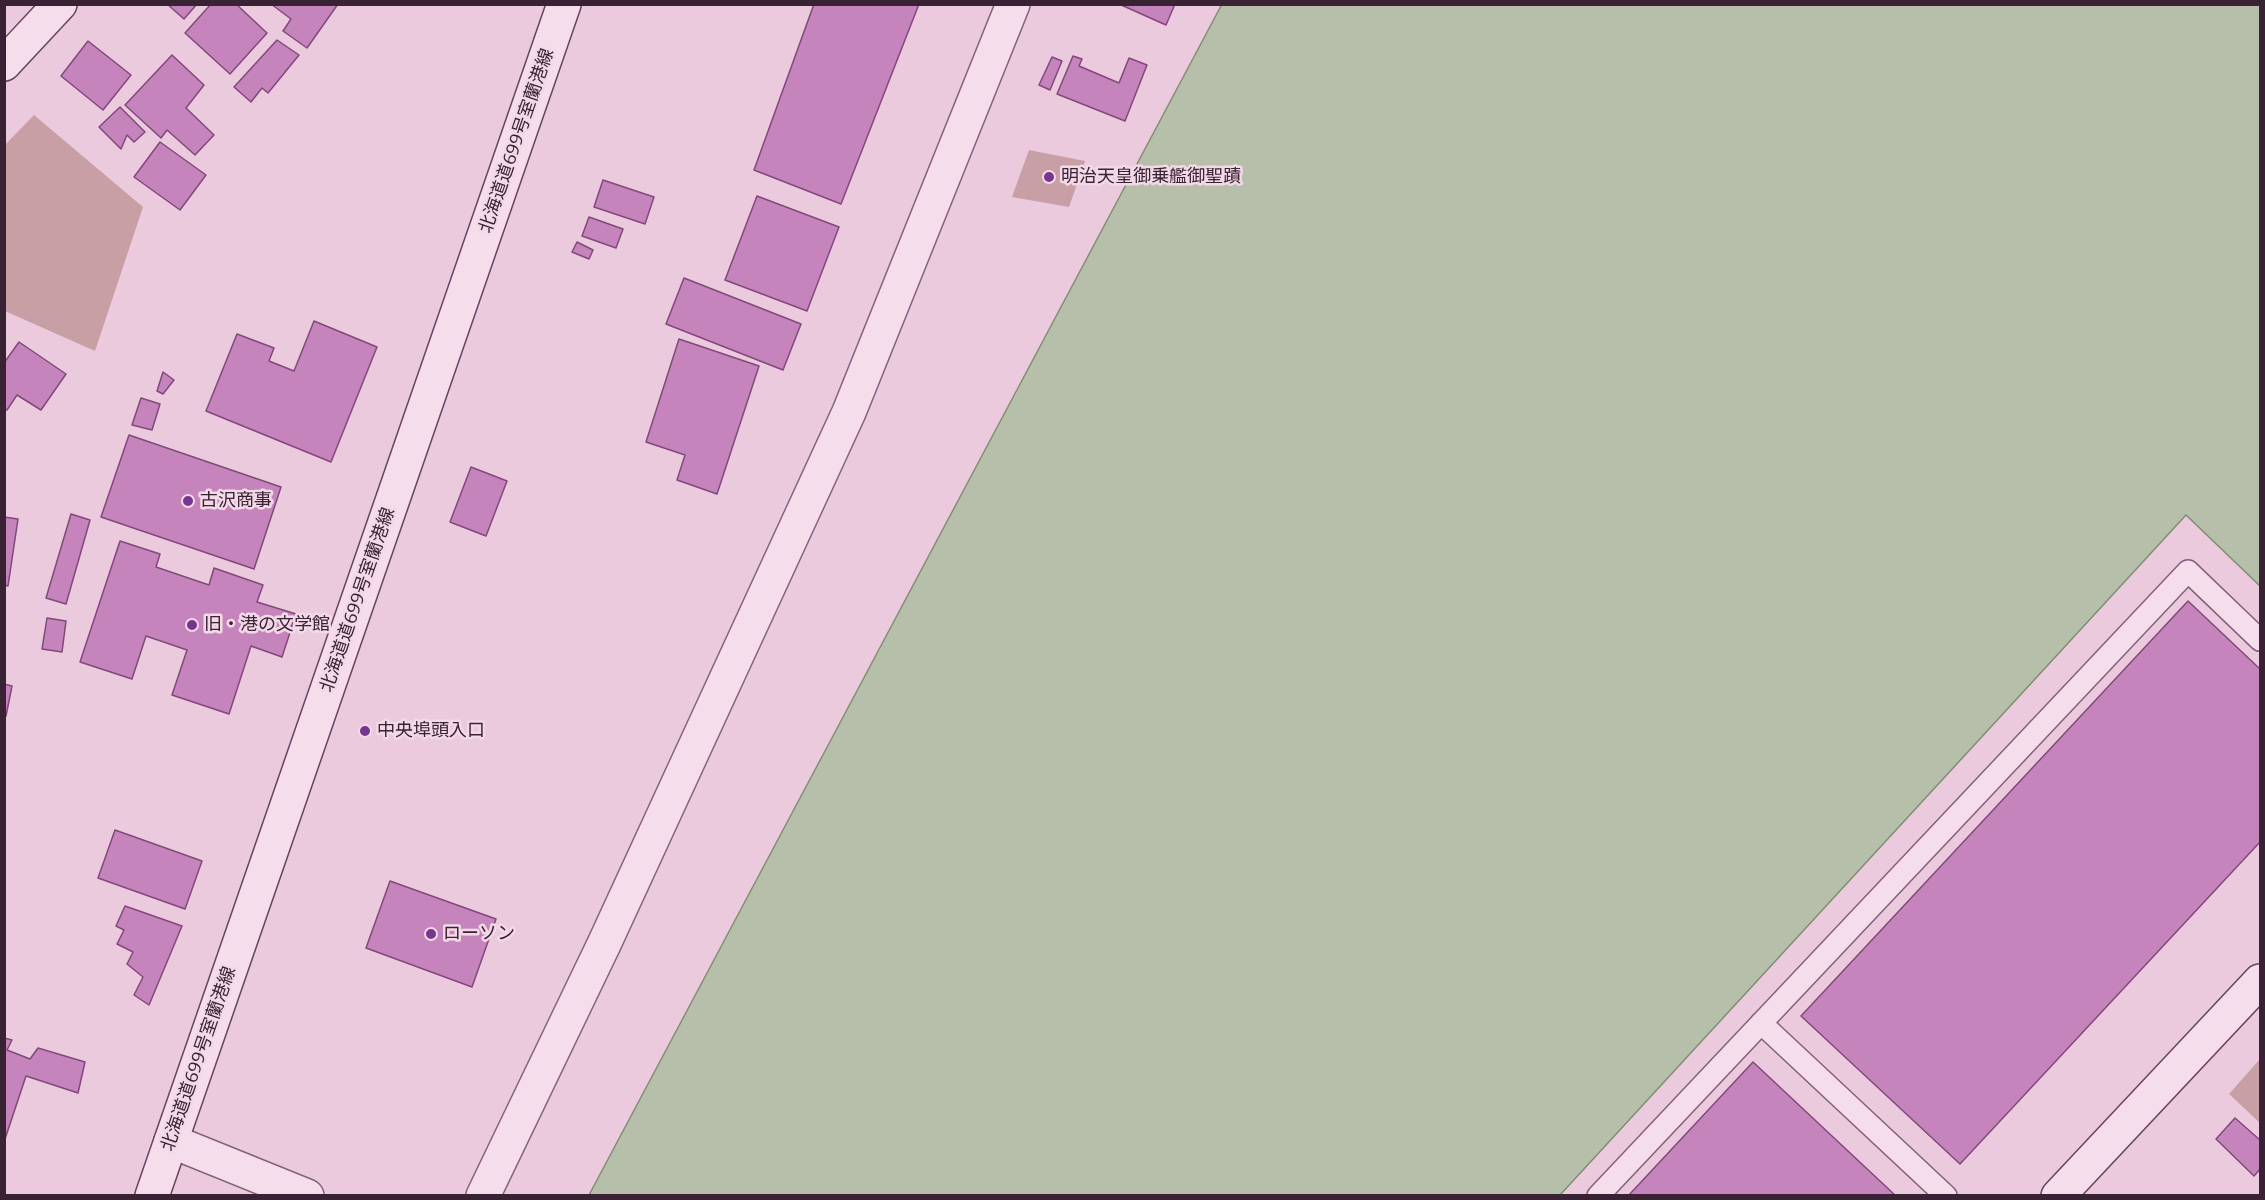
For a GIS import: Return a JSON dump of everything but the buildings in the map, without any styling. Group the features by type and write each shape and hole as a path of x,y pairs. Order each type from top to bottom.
{"street":[{"path":"4,64 60,4"},
{"name":"北海道道699号室蘭港線","path":"152,1196 564,4"},
{"path":"483,1196 610,931 849,412 1013,4"},
{"path":"2058,1196 2260,981"},
{"path":"171,1141 307,1196"}],"lane":[{"path":"1598,1196 2188,571 2260,640"},
{"path":"1761,1023 1946,1196"}],"shaded area":[{"path":"1222,4 2260,5 2260,586 2186,515 1560,1195 589,1195"},
{"path":"34,115 143,207 95,351 5,311 5,145"},
{"path":"1029,150 1085,161 1069,207 1012,197"},
{"path":"2260,1059 2260,1123 2229,1094"}],"place":[{"name":"明治天皇御乗艦御聖蹟","path":"1049,177"},
{"name":"古沢商事","path":"188,501"},
{"name":"旧・港の文学館","path":"192,625"},
{"name":"中央埠頭入口","path":"365,731"},
{"name":"ローソン","path":"431,934"}]}
